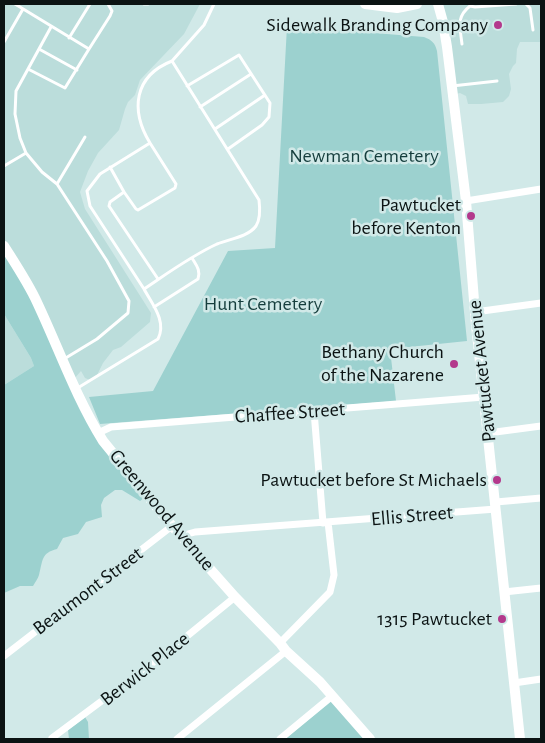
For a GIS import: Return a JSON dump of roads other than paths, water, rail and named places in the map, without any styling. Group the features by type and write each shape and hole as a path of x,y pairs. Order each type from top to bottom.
{"main road":[{"path":"365,4 397,8 417,4"},
{"name":"Pawtucket Avenue","path":"438,4 443,22 466,200 475,312 520,739"},
{"name":"Greenwood Avenue","path":"4,246 28,285 98,433 172,526 235,597 332,696 370,739"}],"street":[{"path":"466,200 541,189"},
{"path":"475,312 541,303"},
{"name":"Chaffee Street","path":"98,433 111,427 484,397"},
{"path":"177,739 283,647 330,592 334,575 325,523 314,411"},
{"path":"488,432 541,426"},
{"name":"Ellis Street","path":"181,536 195,532 325,523 496,506 541,498"},
{"name":"Beaumont Street","path":"4,656 172,526"},
{"path":"504,592 541,588"},
{"name":"Berwick Place","path":"52,738 163,656 235,597"},
{"path":"514,683 541,679"},
{"path":"280,739 332,696"}],"lane":[{"path":"15,4 89,49"},
{"path":"70,38 90,4"},
{"path":"28,69 65,88 110,16 112,10 108,4"},
{"path":"110,167 124,192 138,210 175,188 176,184 143,133 138,110 139,95 145,79 160,66 172,61 204,25 214,4"},
{"path":"462,44 460,20 462,12 470,5 475,7 516,4"},
{"path":"526,4 530,8 533,30"},
{"path":"4,42 23,9"},
{"path":"51,27 16,91 14,114 20,138 26,153 42,172 57,184 107,261 129,302 130,308 128,313 97,339 63,360"},
{"path":"39,49 77,70"},
{"path":"187,86 239,55 270,103 269,117 262,125 228,149"},
{"path":"144,289 192,258 218,244 249,232 255,227 259,219 259,200 172,61"},
{"path":"200,107 251,74"},
{"path":"452,86 497,81"},
{"path":"215,129 265,95"},
{"path":"57,184 85,137"},
{"path":"76,389 158,339 160,334 161,319 144,289 90,206 87,191 100,174 150,143"},
{"path":"4,166 26,153"},
{"path":"124,192 110,202 109,206 158,279"},
{"path":"154,307 198,279 200,273 192,258"}],"place":[{"name":"Sidewalk Branding Company","path":"498,25"},
{"name":"Pawtucket before Kenton","path":"471,216"},
{"name":"Bethany Church of the Nazarene","path":"454,364"},
{"name":"Pawtucket before St Michaels","path":"497,480"},
{"name":"1315 Pawtucket","path":"502,619"}],"park label":[{"name":"Newman Cemetery","path":"364,156"},
{"name":"Hunt Cemetery","path":"263,304"}]}
